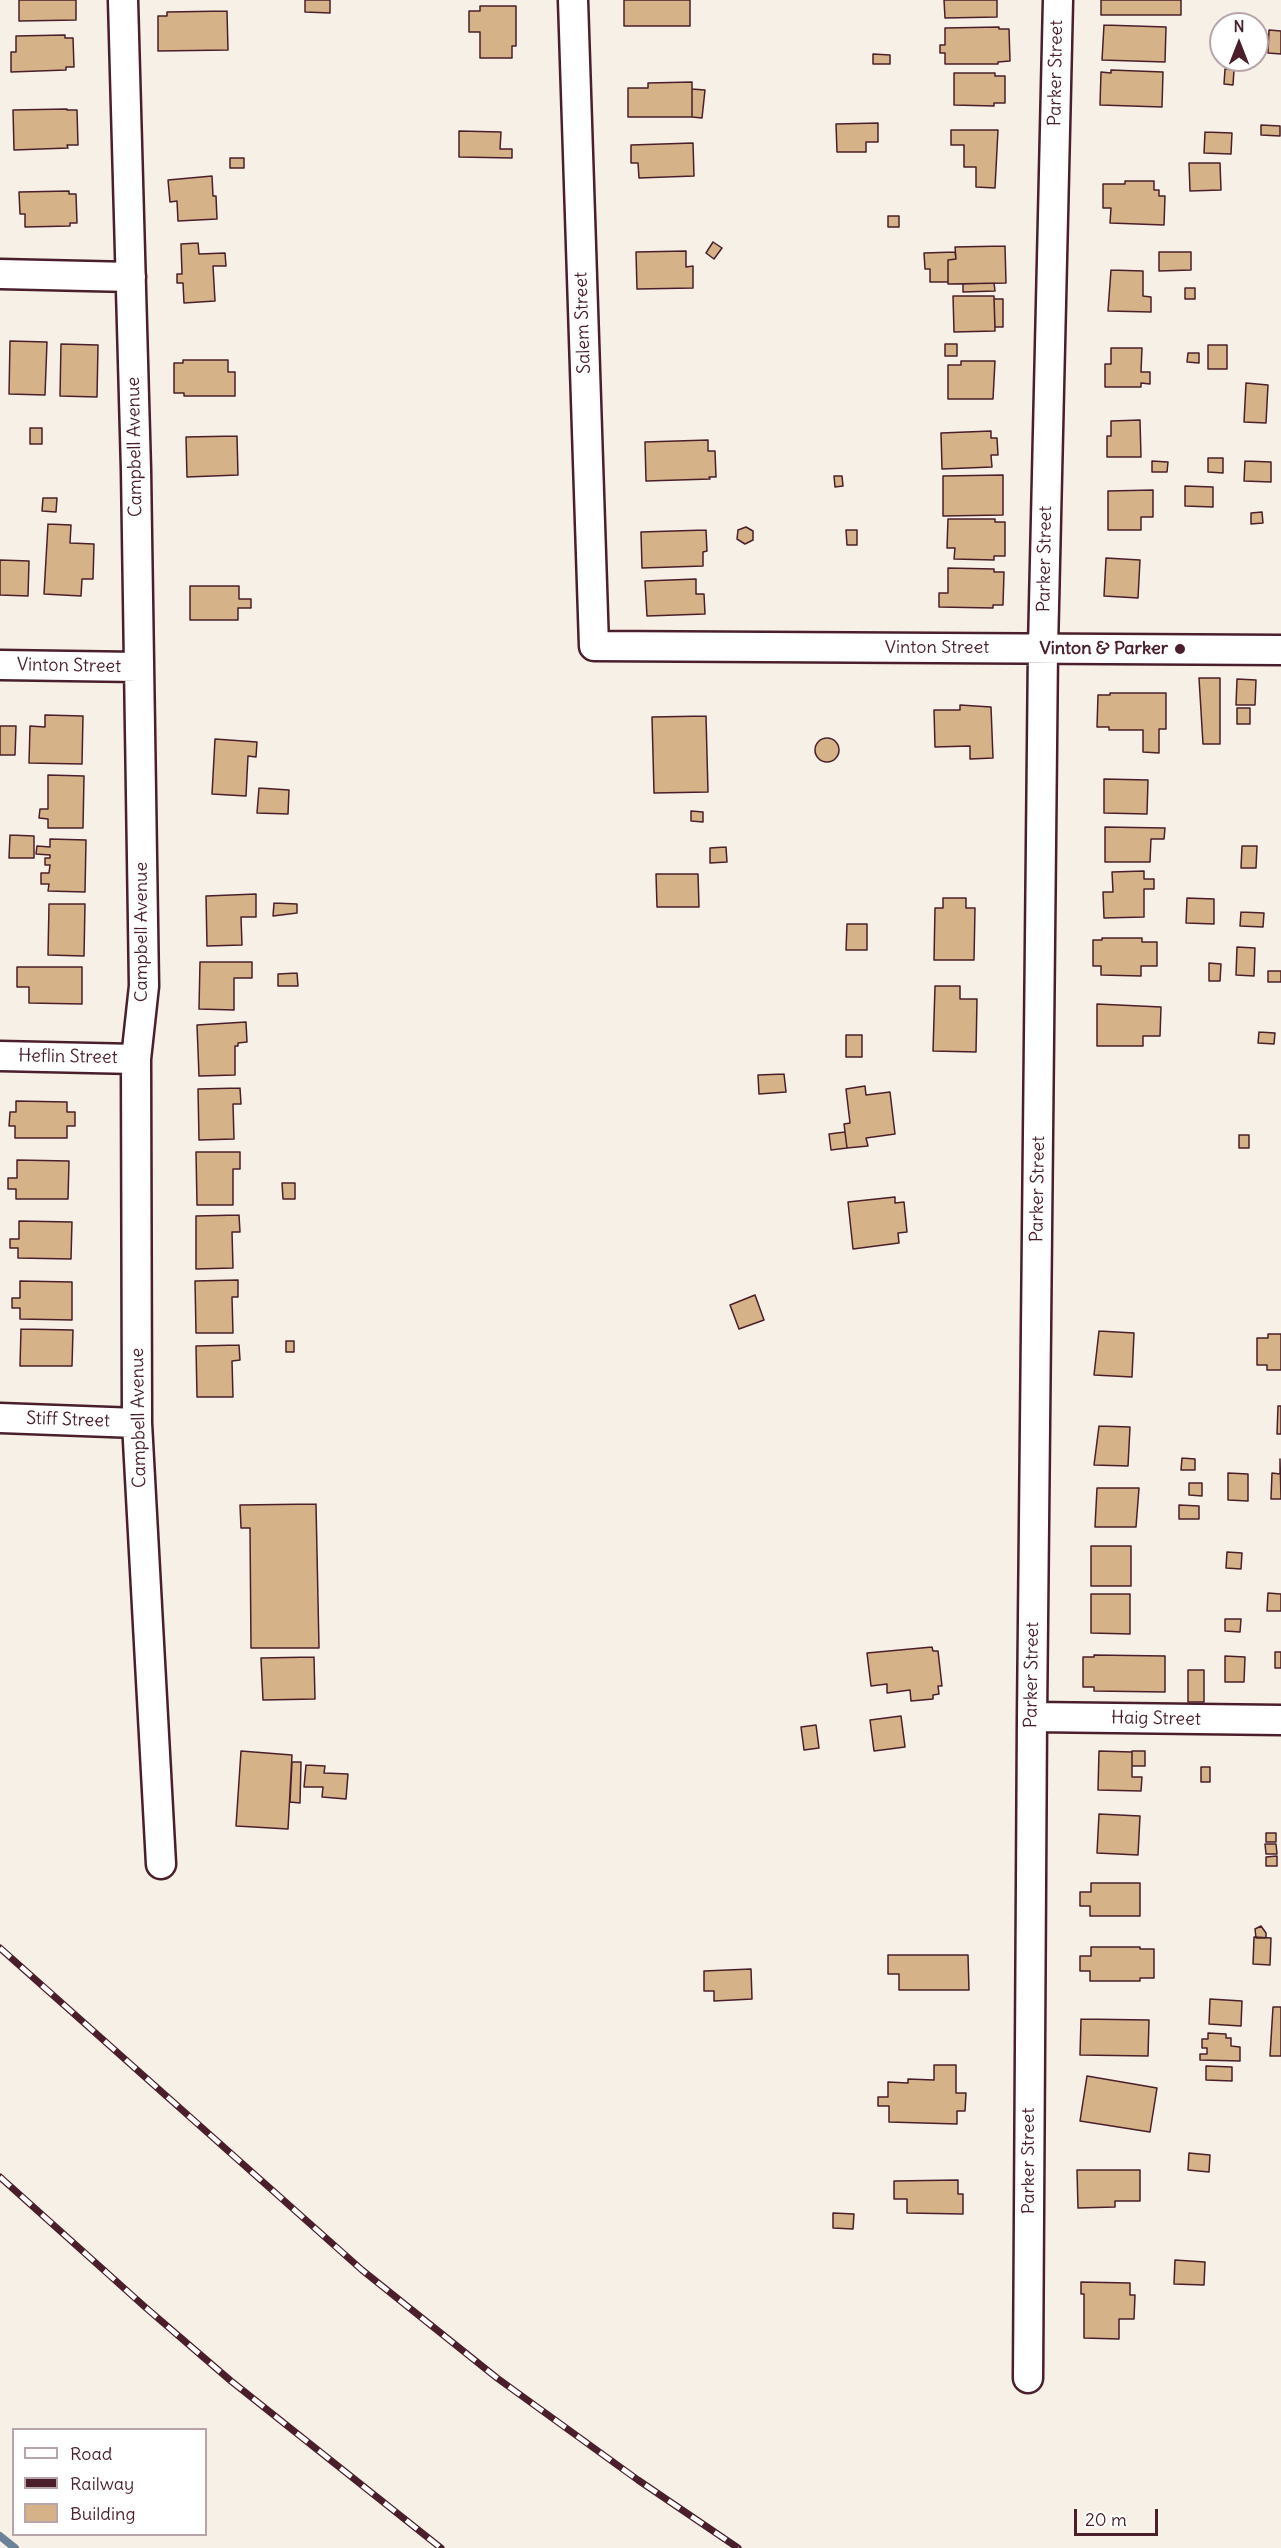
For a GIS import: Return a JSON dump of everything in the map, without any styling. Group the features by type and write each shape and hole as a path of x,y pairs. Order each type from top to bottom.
{"street":[{"name":"Campbell Avenue","path":"123,0 136,470 144,986 136,1059 137,1423 161,1864"},
{"name":"Salem Street","path":"573,0 594,646"},
{"name":"Parker Street","path":"1028,2378 1043,648 1058,0"},
{"path":"0,274 131,277"},
{"name":"Vinton Street","path":"594,646 1281,650"},
{"name":"Vinton Street","path":"0,665 138,667"},
{"name":"Heflin Street","path":"0,1056 136,1059"},
{"name":"Stiff Street","path":"0,1418 137,1423"},
{"name":"Haig Street","path":"1032,1717 1281,1720"}],"building":[{"path":"19,0 76,0 76,20 19,21"},
{"path":"305,0 330,0 330,13 305,12"},
{"path":"624,0 690,0 690,26 624,26"},
{"path":"944,0 997,0 997,17 945,18"},
{"path":"1101,0 1181,0 1181,15 1101,15"},
{"path":"480,6 516,6 516,46 512,46 512,58 480,58 480,32 469,32 469,11 480,11"},
{"path":"227,11 228,50 158,51 158,16 167,16 167,12"},
{"path":"1104,25 1166,27 1165,62 1102,60"},
{"path":"999,27 999,29 1009,29 1010,61 998,62 998,64 945,64 945,53 940,53 940,45 945,45 945,28"},
{"path":"1269,30 1281,31 1281,54 1269,53"},
{"path":"65,35 65,38 73,38 74,67 66,67 66,70 11,72 11,52 16,52 16,36"},
{"path":"873,54 890,55 890,64 873,64"},
{"path":"1111,70 1163,72 1162,107 1100,105 1101,72 1111,73"},
{"path":"1225,72 1234,72 1233,85 1224,84"},
{"path":"954,73 995,73 995,76 1005,76 1005,103 994,103 994,106 954,105"},
{"path":"692,82 692,117 628,117 628,88 648,88 648,83"},
{"path":"692,89 705,90 702,118 692,117"},
{"path":"13,110 77,110 78,145 67,145 68,148 14,150"},
{"path":"878,123 878,142 866,142 866,152 837,152 836,124"},
{"path":"1261,125 1280,126 1280,136 1261,135"},
{"path":"951,130 998,130 995,188 976,187 976,167 964,167 964,145 951,145"},
{"path":"459,131 501,132 500,149 512,149 512,158 459,157"},
{"path":"1205,132 1232,133 1231,154 1204,153"},
{"path":"693,143 694,176 639,178 638,163 631,163 631,145"},
{"path":"230,158 244,158 244,168 230,168"},
{"path":"1189,163 1220,163 1221,190 1190,191"},
{"path":"212,176 217,219 178,221 177,201 170,202 168,180"},
{"path":"1125,181 1154,181 1154,190 1159,190 1159,196 1165,196 1164,225 1110,223 1111,208 1103,208 1103,184 1125,184"},
{"path":"69,191 69,194 76,194 77,223 70,223 70,226 25,227 25,214 20,214 19,192"},
{"path":"888,216 899,216 899,227 888,227"},
{"path":"713,242 722,248 714,259 706,253"},
{"path":"198,243 199,254 225,253 226,266 213,266 215,301 184,303 183,283 177,283 177,274 182,274 181,244"},
{"path":"1005,246 1006,283 948,284 948,260 956,259 955,247"},
{"path":"686,251 686,267 693,266 693,288 637,289 636,252"},
{"path":"955,252 956,259 948,260 948,282 930,282 930,269 925,269 924,253"},
{"path":"1159,252 1191,252 1191,270 1159,271"},
{"path":"1111,270 1143,271 1143,296 1151,297 1151,312 1108,311"},
{"path":"994,283 995,291 963,292 963,284"},
{"path":"1185,288 1195,288 1195,299 1185,299"},
{"path":"953,296 994,296 995,331 954,332"},
{"path":"994,299 1003,299 1003,327 995,327"},
{"path":"10,341 47,342 45,395 9,394"},
{"path":"61,344 98,345 97,397 60,396"},
{"path":"945,344 957,344 957,356 945,356"},
{"path":"1208,345 1227,345 1227,369 1208,369"},
{"path":"1111,348 1142,348 1141,372 1150,372 1150,384 1141,383 1141,387 1105,387 1105,364 1111,364"},
{"path":"1188,353 1199,353 1199,363 1187,362"},
{"path":"183,360 228,360 228,372 235,372 235,396 184,396 184,393 174,393 174,363 183,363"},
{"path":"961,361 995,361 993,399 948,399 948,365 961,365"},
{"path":"1246,383 1268,385 1266,423 1244,422"},
{"path":"1140,420 1141,457 1107,457 1107,436 1111,436 1111,421"},
{"path":"30,428 42,428 42,444 30,444"},
{"path":"991,431 991,438 997,438 998,455 991,455 992,467 942,469 941,433"},
{"path":"237,436 238,475 187,477 186,437"},
{"path":"708,440 708,451 715,451 716,477 646,481 645,442"},
{"path":"1208,458 1223,458 1223,473 1208,472"},
{"path":"1152,461 1168,462 1167,472 1152,472"},
{"path":"1245,461 1271,462 1271,482 1244,481"},
{"path":"1003,475 1003,515 943,516 943,476"},
{"path":"834,476 842,476 843,486 835,487"},
{"path":"1185,486 1213,487 1213,507 1185,506"},
{"path":"1153,490 1153,517 1141,517 1141,530 1108,530 1108,491"},
{"path":"43,498 57,498 56,512 42,511"},
{"path":"1262,512 1263,523 1251,524 1251,513"},
{"path":"948,519 995,519 995,522 1005,522 1005,556 994,556 994,560 954,559 955,548 947,548"},
{"path":"48,524 71,525 70,543 94,544 93,579 82,579 81,596 44,594"},
{"path":"746,527 753,531 753,540 745,544 737,539 738,530"},
{"path":"706,530 707,551 703,552 703,566 642,568 641,532"},
{"path":"846,530 857,530 857,545 847,545"},
{"path":"1106,558 1140,560 1138,598 1104,596"},
{"path":"0,560 29,561 28,596 0,595"},
{"path":"948,568 994,569 994,572 1004,572 1003,605 993,605 993,608 939,607 939,593 948,593"},
{"path":"696,579 696,594 704,594 705,614 647,616 645,581"},
{"path":"190,586 239,586 239,599 251,599 251,608 238,608 238,620 190,620"},
{"path":"1199,678 1220,678 1220,744 1203,744"},
{"path":"1237,679 1256,680 1255,705 1236,705"},
{"path":"1110,693 1166,693 1166,729 1159,729 1159,753 1143,752 1143,730 1109,730 1109,727 1097,727 1098,695 1110,695"},
{"path":"960,705 991,707 993,758 970,759 970,746 935,747 934,710 960,710"},
{"path":"1237,708 1250,708 1250,724 1237,724"},
{"path":"45,715 83,716 82,764 29,763 30,726 45,727"},
{"path":"706,716 708,792 654,793 652,717"},
{"path":"0,726 16,726 15,755 0,755"},
{"path":"827,738 832,739 838,745 838,755 832,761 827,762 822,761 816,755 815,750 816,745 822,739"},
{"path":"215,739 257,742 256,757 248,756 246,796 212,794"},
{"path":"48,775 84,776 83,828 48,828 48,819 39,818 40,809 48,809"},
{"path":"1104,779 1148,780 1147,814 1104,813"},
{"path":"259,788 289,790 288,814 257,813"},
{"path":"691,811 703,812 703,822 691,821"},
{"path":"1105,827 1165,828 1164,839 1151,839 1150,862 1105,862"},
{"path":"10,835 34,836 34,858 9,858"},
{"path":"50,839 86,840 85,892 48,891 49,884 41,884 41,873 49,873 50,865 45,865 45,858 50,858 50,855 36,854 37,846 50,847"},
{"path":"1242,846 1257,846 1256,868 1241,868"},
{"path":"726,847 727,862 710,863 710,848"},
{"path":"1144,871 1144,879 1154,879 1154,889 1144,889 1144,917 1104,918 1103,892 1113,892 1112,872"},
{"path":"656,874 698,874 699,907 657,907"},
{"path":"256,894 256,917 241,917 242,945 207,946 206,896"},
{"path":"943,898 966,898 966,908 975,908 974,960 934,960 935,908 943,908"},
{"path":"1187,898 1214,899 1214,924 1186,923"},
{"path":"274,903 297,904 297,913 273,916"},
{"path":"49,904 85,904 84,956 48,955"},
{"path":"1241,912 1264,913 1263,927 1240,926"},
{"path":"847,924 867,924 867,950 846,950"},
{"path":"1102,938 1142,938 1142,942 1157,942 1157,966 1141,966 1141,976 1101,975 1101,966 1093,966 1093,940 1102,940"},
{"path":"1237,947 1255,948 1254,976 1236,975"},
{"path":"200,962 252,962 252,978 234,978 234,1010 199,1009"},
{"path":"1209,963 1221,964 1220,981 1209,981"},
{"path":"17,967 82,967 82,1004 29,1003 29,987 17,987"},
{"path":"1268,971 1281,971 1281,982 1268,982"},
{"path":"297,973 298,986 278,986 278,974"},
{"path":"935,986 960,986 960,999 977,999 976,1052 933,1051"},
{"path":"1097,1004 1161,1007 1160,1036 1143,1036 1143,1046 1097,1046"},
{"path":"246,1022 247,1042 238,1043 238,1046 235,1046 235,1075 199,1076 197,1025"},
{"path":"1259,1032 1275,1033 1274,1044 1258,1043"},
{"path":"846,1035 862,1035 862,1057 846,1057"},
{"path":"784,1074 786,1092 759,1094 758,1075"},
{"path":"865,1086 866,1095 890,1092 895,1134 866,1138 868,1146 847,1148 844,1124 850,1123 846,1089"},
{"path":"240,1088 241,1104 233,1104 234,1139 199,1140 198,1089"},
{"path":"16,1101 67,1102 67,1112 75,1112 75,1126 67,1126 67,1138 15,1138 15,1126 9,1126 10,1112 16,1112"},
{"path":"845,1132 847,1148 831,1150 829,1134"},
{"path":"1239,1135 1249,1135 1249,1148 1239,1148"},
{"path":"196,1152 240,1152 240,1169 233,1169 233,1205 197,1205"},
{"path":"17,1160 69,1161 68,1199 16,1199 16,1189 8,1189 8,1178 17,1178"},
{"path":"282,1183 295,1183 295,1199 283,1199"},
{"path":"895,1197 895,1203 904,1202 907,1232 898,1233 899,1243 853,1249 848,1202"},
{"path":"239,1215 240,1232 232,1232 233,1268 196,1269 196,1216"},
{"path":"19,1221 72,1222 71,1259 18,1258 18,1248 10,1248 10,1239 19,1239"},
{"path":"238,1280 238,1297 232,1297 233,1333 196,1333 195,1281"},
{"path":"20,1281 72,1282 72,1320 20,1319 20,1308 12,1308 12,1298 20,1298"},
{"path":"755,1295 764,1320 739,1329 730,1305"},
{"path":"21,1329 73,1330 72,1366 20,1366"},
{"path":"1099,1331 1134,1333 1132,1377 1094,1375"},
{"path":"1268,1334 1281,1334 1281,1370 1267,1370 1267,1365 1257,1365 1257,1338 1268,1338"},
{"path":"286,1341 294,1341 294,1352 286,1352"},
{"path":"239,1345 240,1360 232,1361 233,1397 197,1397 196,1346"},
{"path":"1278,1406 1281,1406 1281,1434 1277,1434"},
{"path":"1099,1426 1130,1427 1128,1466 1094,1465"},
{"path":"1182,1458 1195,1459 1195,1470 1181,1470"},
{"path":"1280,1459 1281,1499 1271,1499 1272,1473 1280,1474"},
{"path":"1228,1473 1248,1474 1248,1501 1228,1500"},
{"path":"1189,1483 1202,1483 1202,1496 1189,1495"},
{"path":"1097,1488 1139,1488 1136,1527 1095,1527"},
{"path":"316,1504 319,1648 251,1648 250,1528 241,1528 240,1505"},
{"path":"1179,1505 1199,1506 1199,1519 1179,1519"},
{"path":"1091,1546 1131,1546 1131,1586 1091,1586"},
{"path":"1227,1552 1242,1553 1241,1569 1226,1568"},
{"path":"1268,1593 1281,1594 1281,1611 1267,1611"},
{"path":"1091,1594 1130,1594 1130,1634 1091,1633"},
{"path":"1225,1619 1241,1619 1240,1632 1225,1631"},
{"path":"932,1647 933,1651 938,1651 942,1686 938,1686 939,1694 933,1695 933,1699 911,1701 910,1690 887,1693 887,1684 871,1686 867,1653"},
{"path":"1275,1652 1281,1652 1281,1668 1275,1668"},
{"path":"1094,1655 1165,1656 1165,1692 1094,1691 1094,1687 1083,1687 1083,1657 1094,1657"},
{"path":"1225,1656 1245,1657 1244,1682 1225,1682"},
{"path":"314,1657 315,1699 263,1700 261,1658"},
{"path":"1188,1670 1204,1670 1204,1702 1188,1702"},
{"path":"901,1716 905,1747 874,1751 870,1720"},
{"path":"816,1725 819,1748 804,1750 801,1727"},
{"path":"241,1751 292,1755 288,1829 236,1826"},
{"path":"1099,1751 1132,1752 1132,1777 1142,1777 1141,1791 1098,1790"},
{"path":"1132,1751 1145,1751 1145,1766 1132,1766"},
{"path":"292,1762 301,1762 300,1803 290,1802"},
{"path":"306,1765 325,1766 324,1773 348,1774 346,1799 322,1797 323,1787 304,1787"},
{"path":"1201,1767 1210,1767 1210,1782 1201,1782"},
{"path":"1099,1814 1140,1816 1138,1855 1097,1853"},
{"path":"1266,1833 1276,1833 1276,1842 1266,1842"},
{"path":"1265,1844 1276,1844 1277,1854 1266,1854"},
{"path":"1277,1856 1277,1866 1266,1866 1266,1857"},
{"path":"1091,1883 1140,1883 1140,1916 1090,1916 1090,1906 1080,1906 1080,1892 1091,1892"},
{"path":"1261,1926 1266,1933 1266,1938 1256,1938 1255,1929"},
{"path":"1254,1937 1271,1938 1270,1965 1253,1964"},
{"path":"1091,1947 1154,1949 1154,1978 1140,1978 1140,1981 1090,1981 1090,1971 1080,1971 1080,1956 1091,1956"},
{"path":"888,1955 968,1955 969,1990 899,1990 899,1974 888,1974"},
{"path":"751,1969 752,1999 714,2001 714,1991 704,1991 704,1971"},
{"path":"1210,1999 1242,2001 1241,2026 1209,2024"},
{"path":"1273,2007 1281,2007 1281,2056 1270,2056"},
{"path":"1081,2019 1149,2020 1148,2056 1080,2055"},
{"path":"1208,2033 1226,2034 1226,2038 1231,2038 1231,2046 1240,2047 1240,2061 1200,2060 1200,2054 1207,2054 1207,2048 1202,2048 1202,2039 1208,2039"},
{"path":"934,2065 956,2065 956,2093 966,2093 965,2111 957,2111 957,2124 889,2122 889,2106 878,2106 878,2097 888,2097 888,2082 908,2083 908,2079 934,2080"},
{"path":"1206,2066 1232,2067 1232,2081 1206,2080"},
{"path":"1087,2076 1157,2088 1150,2132 1080,2121"},
{"path":"1189,2153 1210,2155 1209,2172 1188,2170"},
{"path":"1077,2170 1140,2170 1140,2201 1115,2201 1115,2207 1078,2208"},
{"path":"958,2180 958,2194 963,2194 963,2214 907,2213 907,2199 894,2199 894,2181"},
{"path":"833,2213 854,2214 853,2229 833,2228"},
{"path":"1175,2260 1205,2262 1204,2285 1174,2284"},
{"path":"1081,2282 1130,2283 1130,2295 1135,2295 1134,2319 1119,2319 1119,2339 1084,2338 1084,2294 1081,2294"}],"waterway":[{"path":"0,2536 15,2548"}],"railway":[{"path":"0,1948 362,2270 497,2378 638,2480 738,2548"},
{"path":"0,2177 231,2381 441,2548"}],"place":[{"name":"Vinton & Parker","path":"1180,649"}]}
